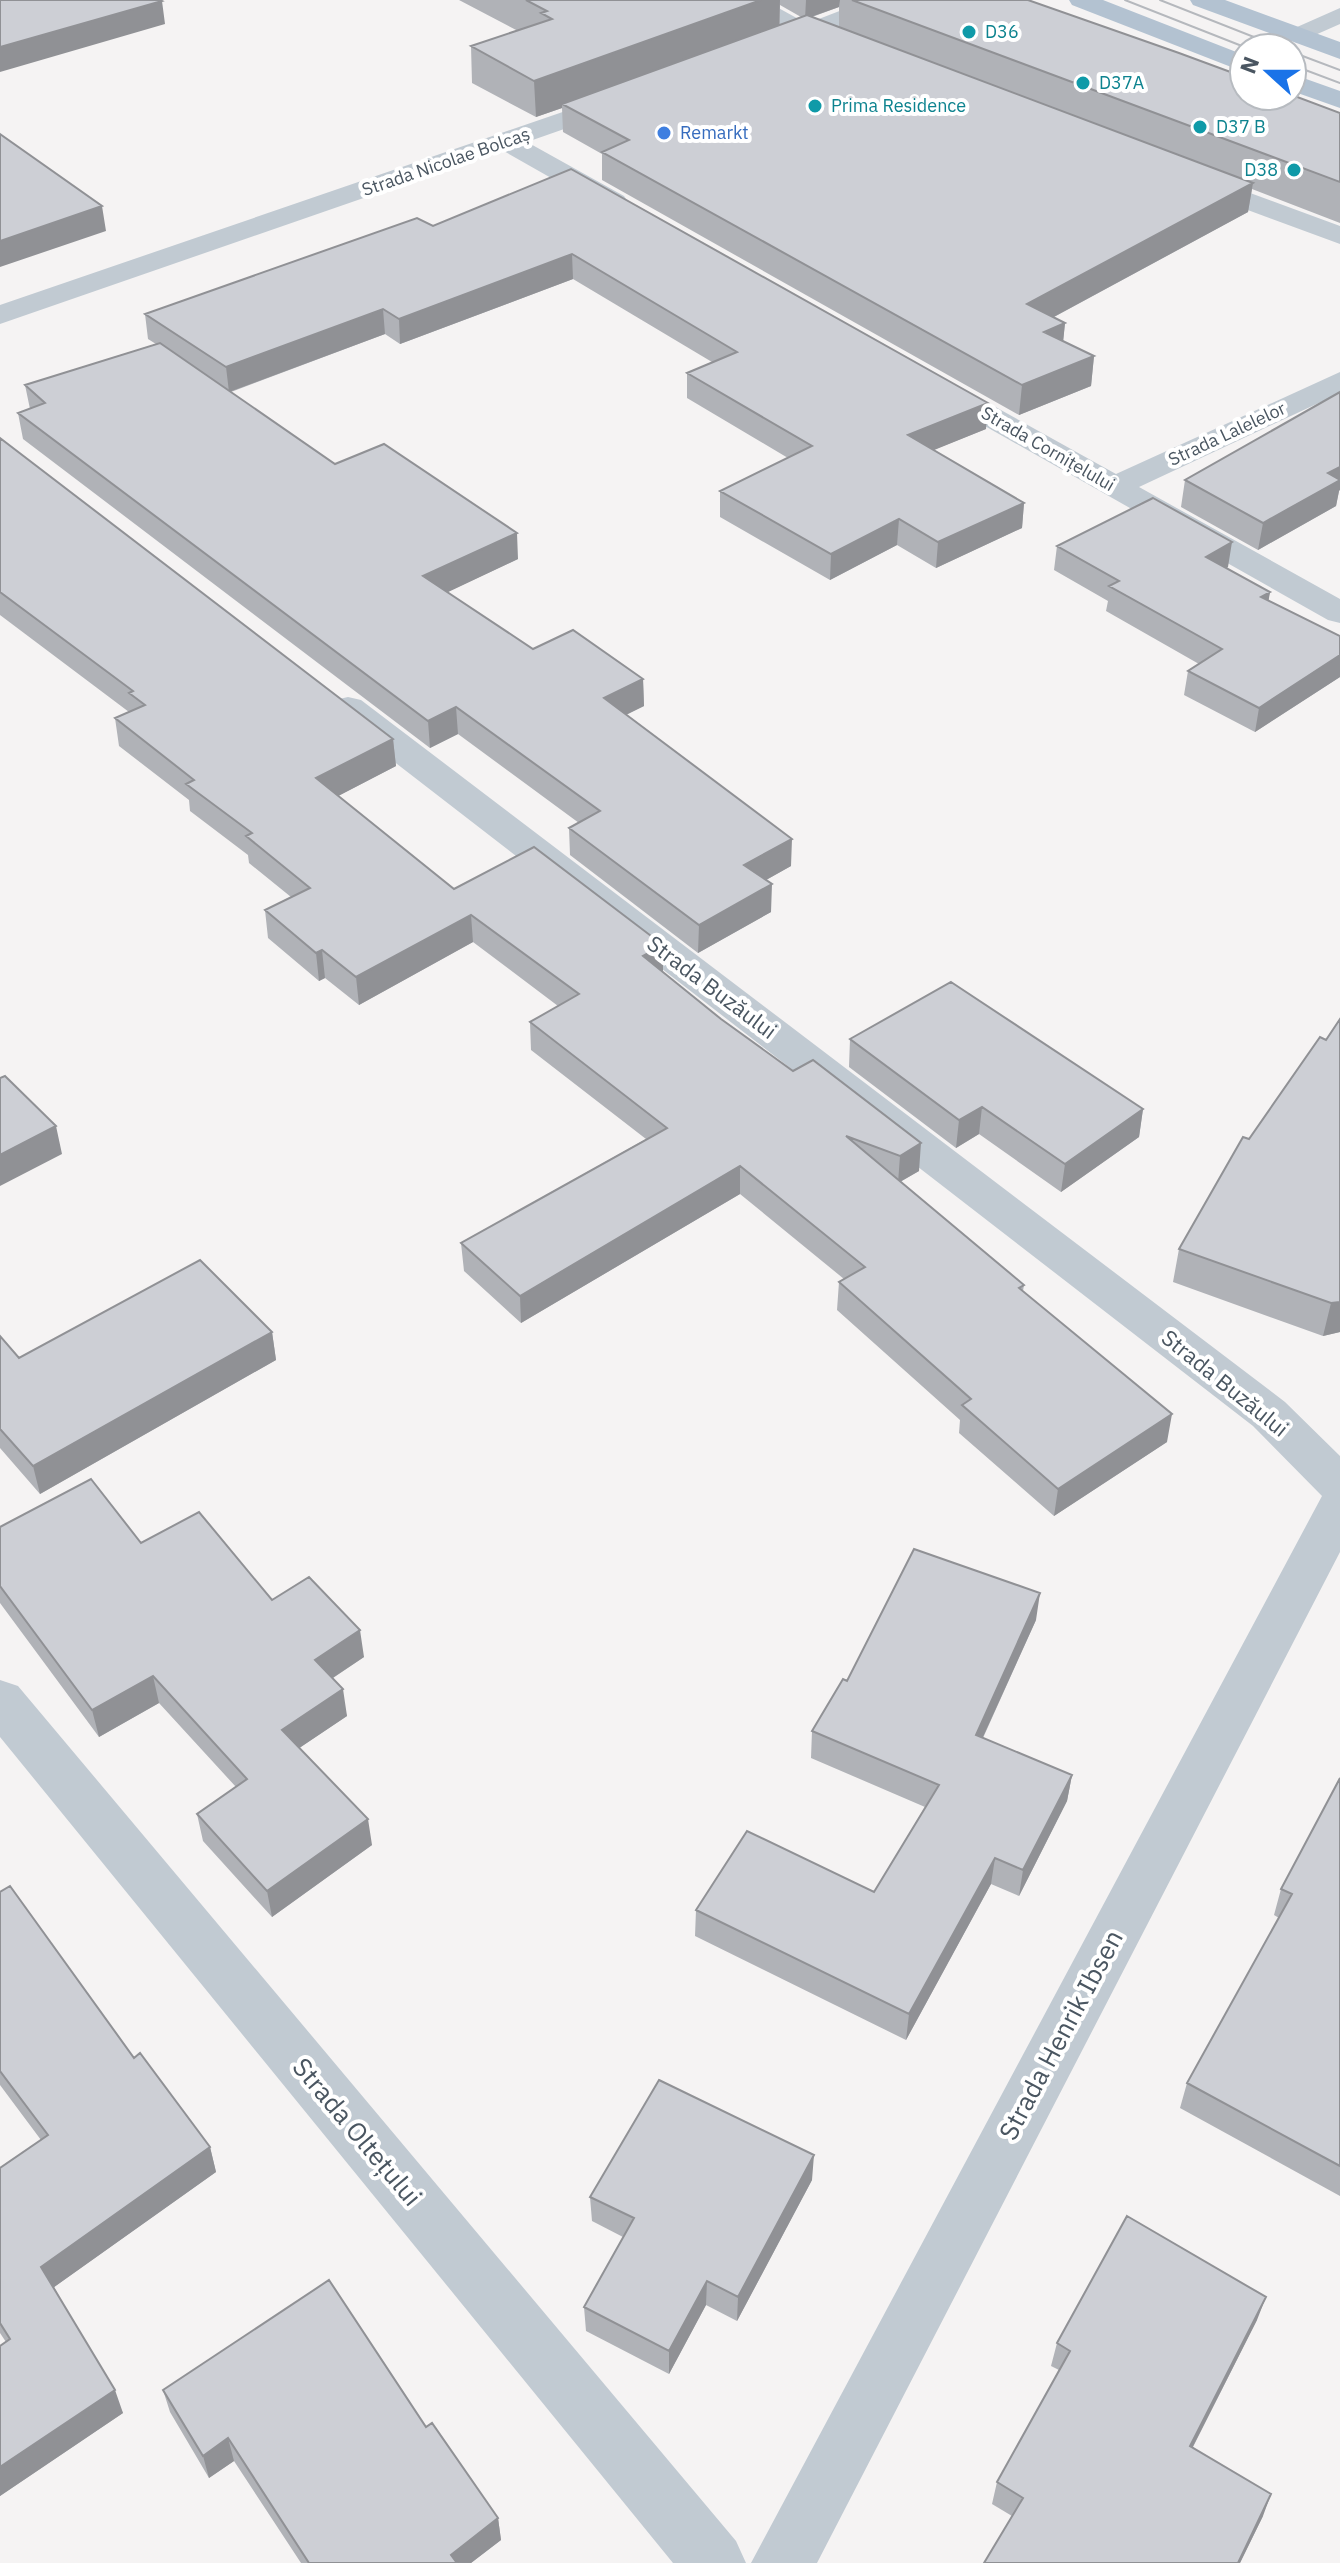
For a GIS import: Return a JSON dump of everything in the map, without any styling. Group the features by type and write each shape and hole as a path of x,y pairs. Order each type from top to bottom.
{"main road":[{"path":"1081,0 1228,58"},
{"path":"1202,0 1286,32"},
{"path":"1308,40 1340,51"},
{"path":"1308,88 1340,100"}],"street":[{"path":"752,53 890,0"},
{"path":"810,32 840,43"},
{"name":"Strada Nicolae Bolcaș","path":"0,315 637,94"},
{"path":"506,141 644,220"},
{"path":"1166,169 1340,236"},
{"name":"Strada Cornițelului","path":"907,369 1340,613"},
{"name":"Strada Lalelelor","path":"1114,487 1340,381"},
{"name":"Strada Buzăului","path":"317,684 1269,1414 1340,1485"},
{"name":"Strada Henrik Ibsen","path":"783,2563 1340,1506"},
{"name":"Strada Oltețului","path":"0,1701 714,2563"}],"lane":[{"path":"756,3 810,32"},
{"path":"1305,32 1340,15"}],"building":[{"path":"0,0 160,0 162,1 0,47"},
{"path":"526,0 761,0 534,81 471,46 552,19 541,13 547,11"},
{"path":"852,0 1028,0 1228,71 1228,112 1308,112 1308,101 1340,113 1340,182"},
{"path":"807,15 1253,183 1027,304 1065,323 1044,332 1094,356 1022,385 602,152 629,140 562,104"},
{"path":"0,134 102,206 0,241"},
{"path":"571,169 988,403 908,435 1024,503 938,542 899,519 831,554 720,491 812,446 687,373 737,352 572,254 399,319 383,309 226,367 145,314 417,218 433,226"},
{"path":"160,343 335,464 384,444 517,533 423,576 533,649 573,630 643,679 604,698 792,839 744,865 772,884 699,925 569,828 600,811 456,707 428,721 18,413 45,403 25,385"},
{"path":"1340,392 1340,467 1328,473 1340,480 1263,523 1185,480"},
{"path":"0,438 393,739 316,778 454,889 534,847 663,945 643,956 721,1019 793,1071 813,1060 921,1143 900,1156 846,1136 1024,1285 1019,1288 1172,1414 1058,1489 962,1405 971,1399 839,1282 865,1267 740,1166 520,1296 461,1243 667,1128 530,1022 579,994 471,915 356,977 322,950 316,953 265,910 310,888 246,836 252,833 186,784 194,780 115,718 145,705 129,693 133,691 0,592"},
{"path":"1153,498 1232,542 1206,557 1270,592 1261,597 1340,636 1340,655 1259,708 1188,671 1222,649 1109,586 1119,581 1057,546"},
{"path":"951,982 1143,1109 1065,1164 982,1107 959,1120 850,1039"},
{"path":"1340,1019 1340,1302 1331,1303 1179,1249 1243,1137 1249,1139 1320,1037 1326,1040"},
{"path":"5,1076 56,1126 0,1155 0,1078"},
{"path":"200,1260 272,1332 33,1466 0,1429 0,1336 19,1358"},
{"path":"91,1479 141,1543 199,1512 272,1600 309,1577 360,1630 315,1660 343,1689 282,1730 368,1819 267,1891 197,1814 247,1779 153,1676 92,1710 0,1586 0,1527"},
{"path":"914,1549 1040,1593 976,1735 1072,1775 1023,1870 995,1858 909,2014 696,1910 747,1831 874,1892 939,1785 812,1731 843,1679 847,1681"},
{"path":"1340,1778 1340,2166 1187,2083 1292,1894 1281,1889"},
{"path":"10,1886 134,2058 140,2053 210,2147 41,2267 115,2390 0,2467 0,2346 10,2339 0,2323 0,2168 48,2135 0,2071 0,1892"},
{"path":"659,2080 814,2155 738,2297 707,2281 669,2351 584,2307 634,2218 590,2197"},
{"path":"1127,2216 1266,2297 1190,2446 1271,2494 1238,2563 984,2563 1023,2498 997,2482 1070,2351 1057,2343"},
{"path":"329,2280 426,2427 432,2423 498,2518 451,2555 457,2563 309,2563 228,2438 203,2456 163,2390"}],"tram line":[{"path":"1125,0 1228,41"},
{"path":"1160,0 1241,32"},
{"path":"1308,58 1340,70"},
{"path":"1308,71 1340,83"}],"place":[{"name":"D36","path":"969,32"},
{"name":"D37A","path":"1083,83"},
{"name":"Prima Residence","path":"815,106"},
{"name":"D37 B","path":"1200,127"},
{"name":"Remarkt","path":"664,133"},
{"name":"D38","path":"1294,170"}]}
